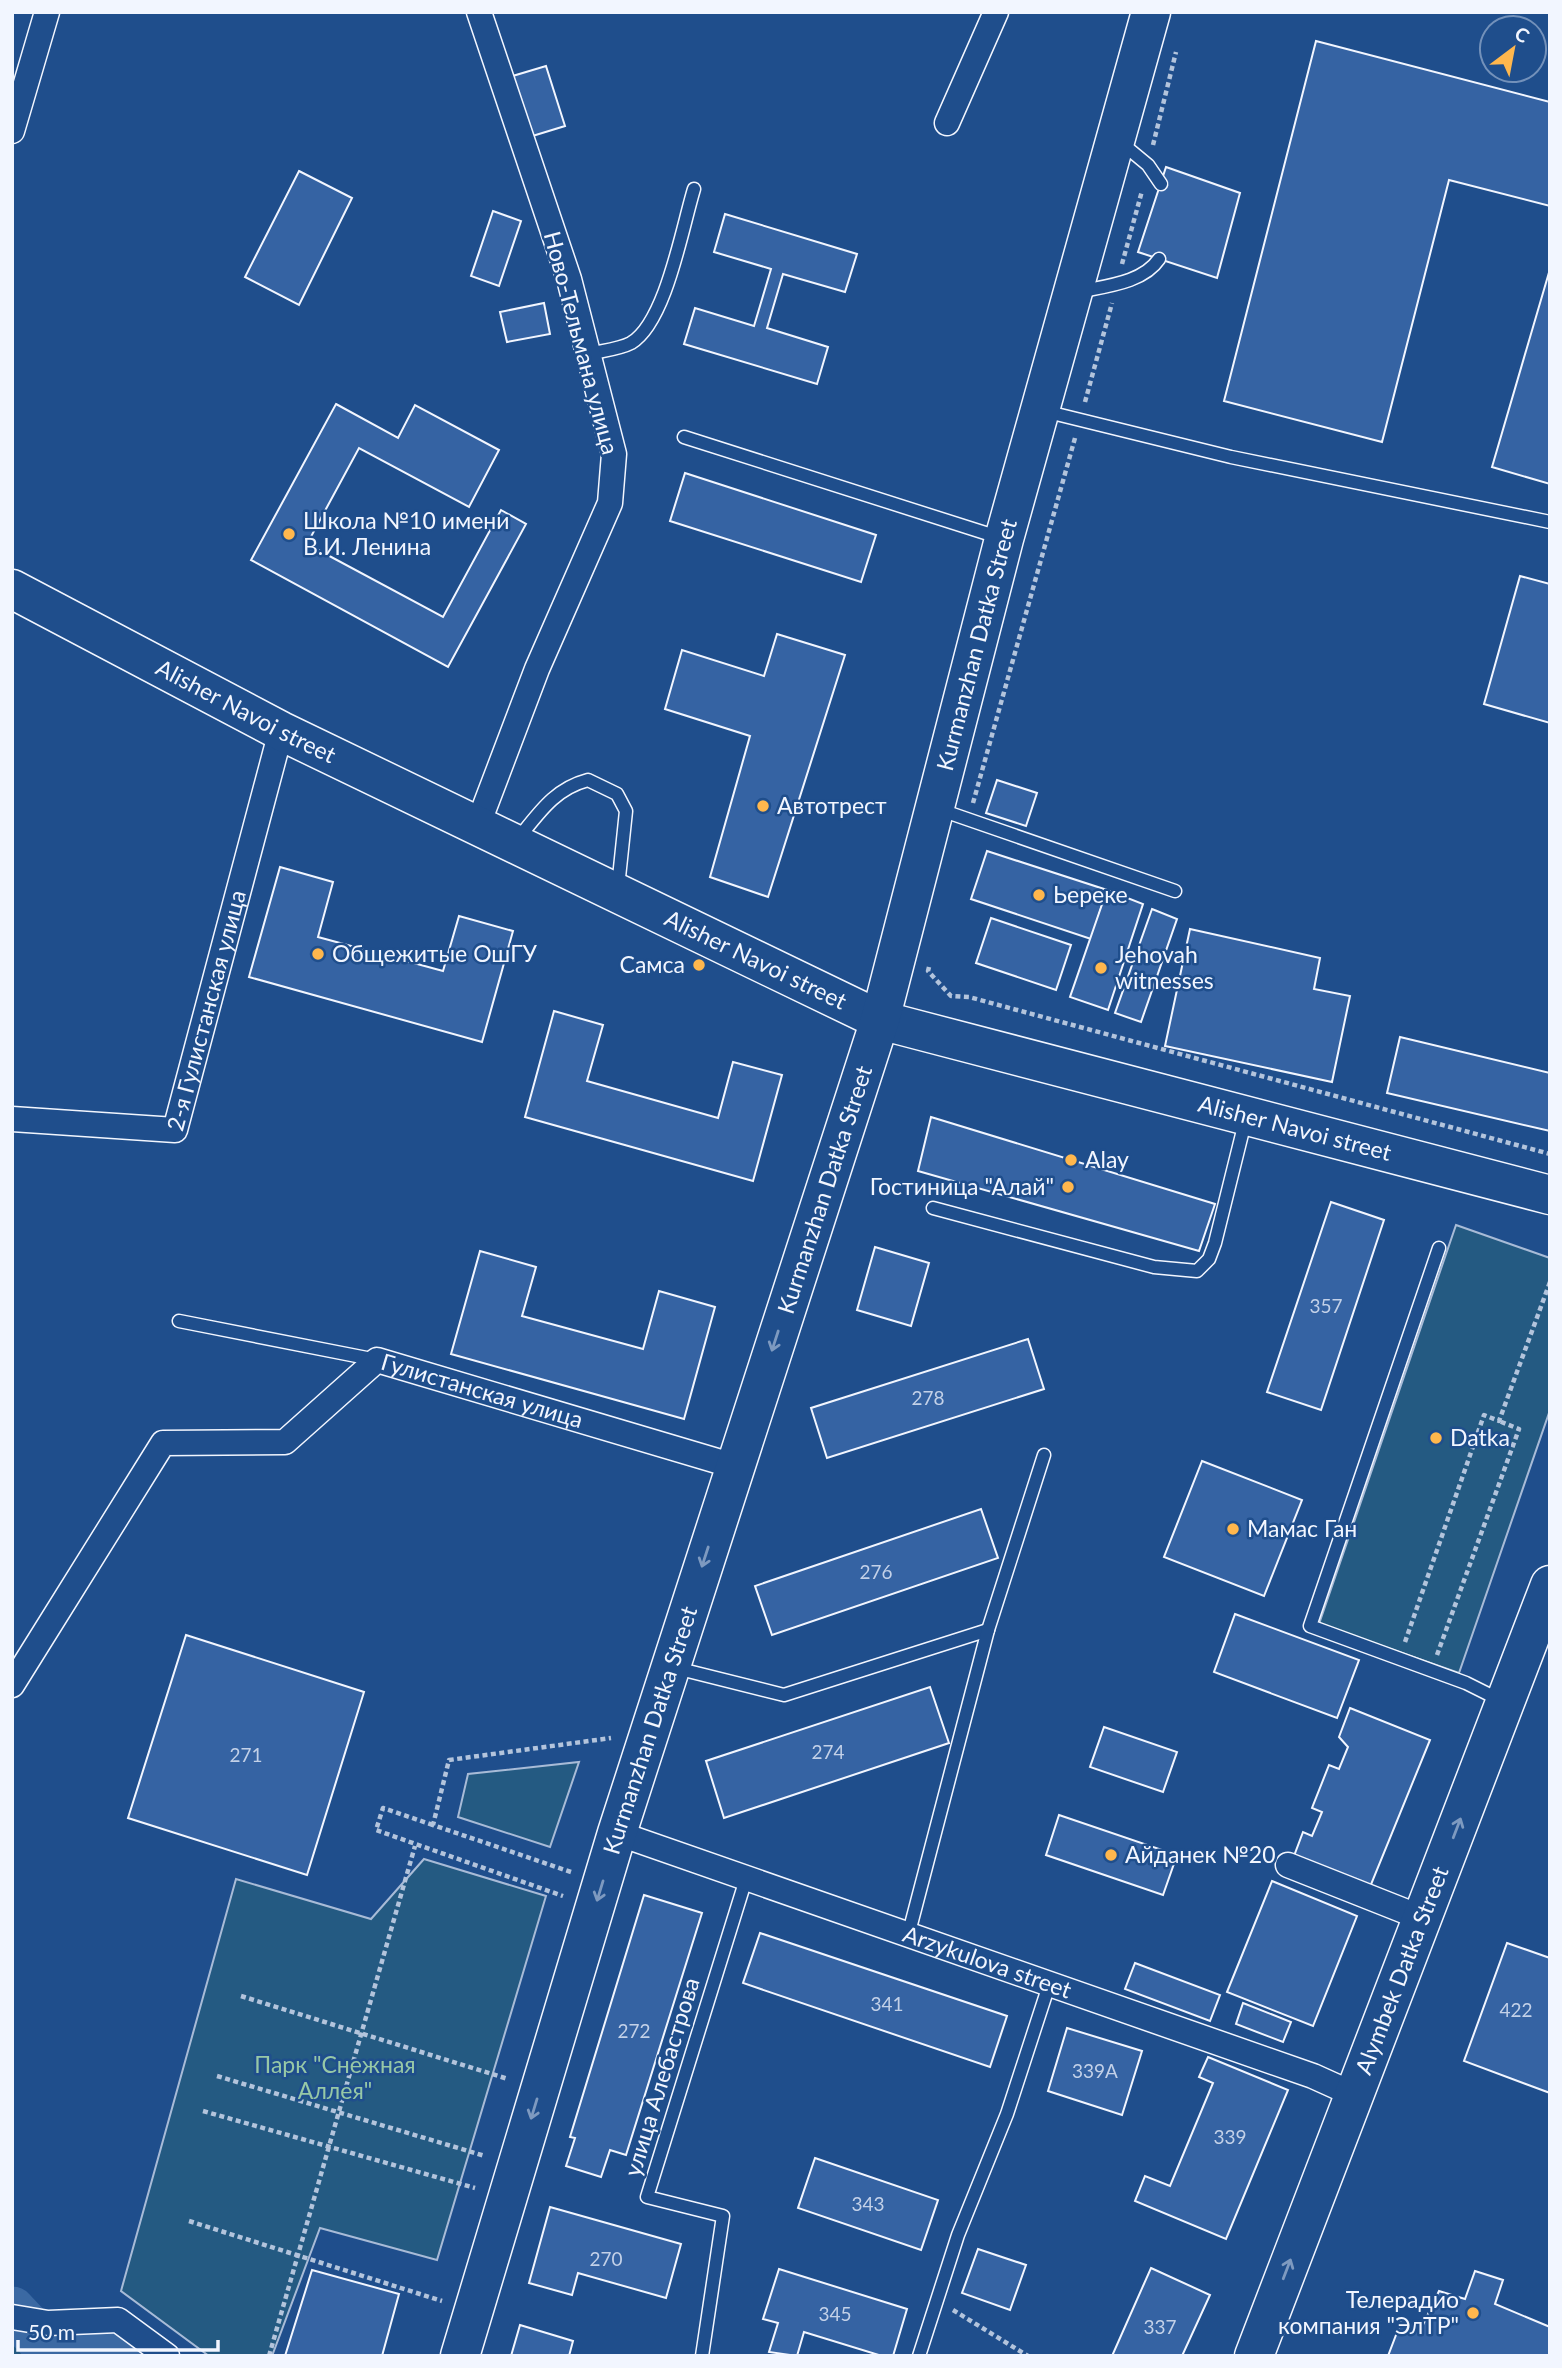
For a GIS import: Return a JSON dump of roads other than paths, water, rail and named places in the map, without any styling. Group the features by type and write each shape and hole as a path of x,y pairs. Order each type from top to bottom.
{"main road":[{"name":"Kurmanzhan Datka Street","path":"460,2356 670,1666 880,1020 951,814 1004,539 1151,12"},
{"name":"Alisher Navoi street","path":"12,589 281,732 880,1020 1246,1118 1550,1195"},
{"name":"Alymbek Datka Street","path":"1254,2356 1550,1585"}],"street":[{"path":"12,131 47,12"},
{"name":"Ново-Тельмана улица","path":"477,827 537,669 610,503 614,454 569,279 479,12"},
{"path":"947,123 996,12"},
{"name":"2-я Гулистанская улица","path":"12,1119 175,1130 281,732"},
{"name":"Гулистанская улица","path":"12,1685 163,1443 285,1442 377,1360 734,1466"},
{"name":"Arzykulova street","path":"617,1833 1313,2076 1355,2095"},
{"path":"1288,1865 1422,1918"},
{"path":"12,2318 48,2323 118,2320 167,2356"}],"lane":[{"path":"1116,138 1149,165 1161,184"},
{"path":"589,354 631,343 651,323 660,303 694,189"},
{"path":"1073,293 1117,284 1152,270 1159,259"},
{"path":"1040,410 1231,457 1550,522"},
{"path":"684,437 1004,539"},
{"path":"513,844 552,796 568,785 588,780 617,794 626,811 617,894"},
{"path":"951,814 1175,891"},
{"path":"933,1208 1154,1267 1197,1270 1209,1259 1215,1243 1246,1118"},
{"path":"1439,1248 1310,1626 1505,1702"},
{"path":"179,1321 377,1360"},
{"path":"908,1936 988,1630 1044,1455"},
{"path":"670,1666 784,1695 988,1630"},
{"name":"улица Алебастрова","path":"702,2356 723,2216 647,2197 746,1879"},
{"path":"919,2356 958,2235 1007,2114 1049,1985"}],"waterway":[{"path":"12,2310 45,2345 113,2347 122,2356"}],"place":[{"name":"Школа №10 имени В.И. Ленина","path":"289,534"},
{"name":"Автотрест","path":"763,806"},
{"name":"Ьереке","path":"1039,895"},
{"name":"Общежитые ОшГУ","path":"318,954"},
{"name":"Самса","path":"699,965"},
{"name":"Jehovah witnesses","path":"1101,968"},
{"name":"Alay","path":"1071,1160"},
{"name":"Гостиница \"Алай\"","path":"1068,1187"},
{"name":"Datka","path":"1436,1438"},
{"name":"Мамас Ган","path":"1233,1529"},
{"name":"Айданек №20","path":"1111,1855"},
{"name":"Телерадио компания \"ЭлТР\"","path":"1473,2313"}],"park label":[{"name":"Парк \"Снежная Аллея\"","path":"335,2078"}]}
